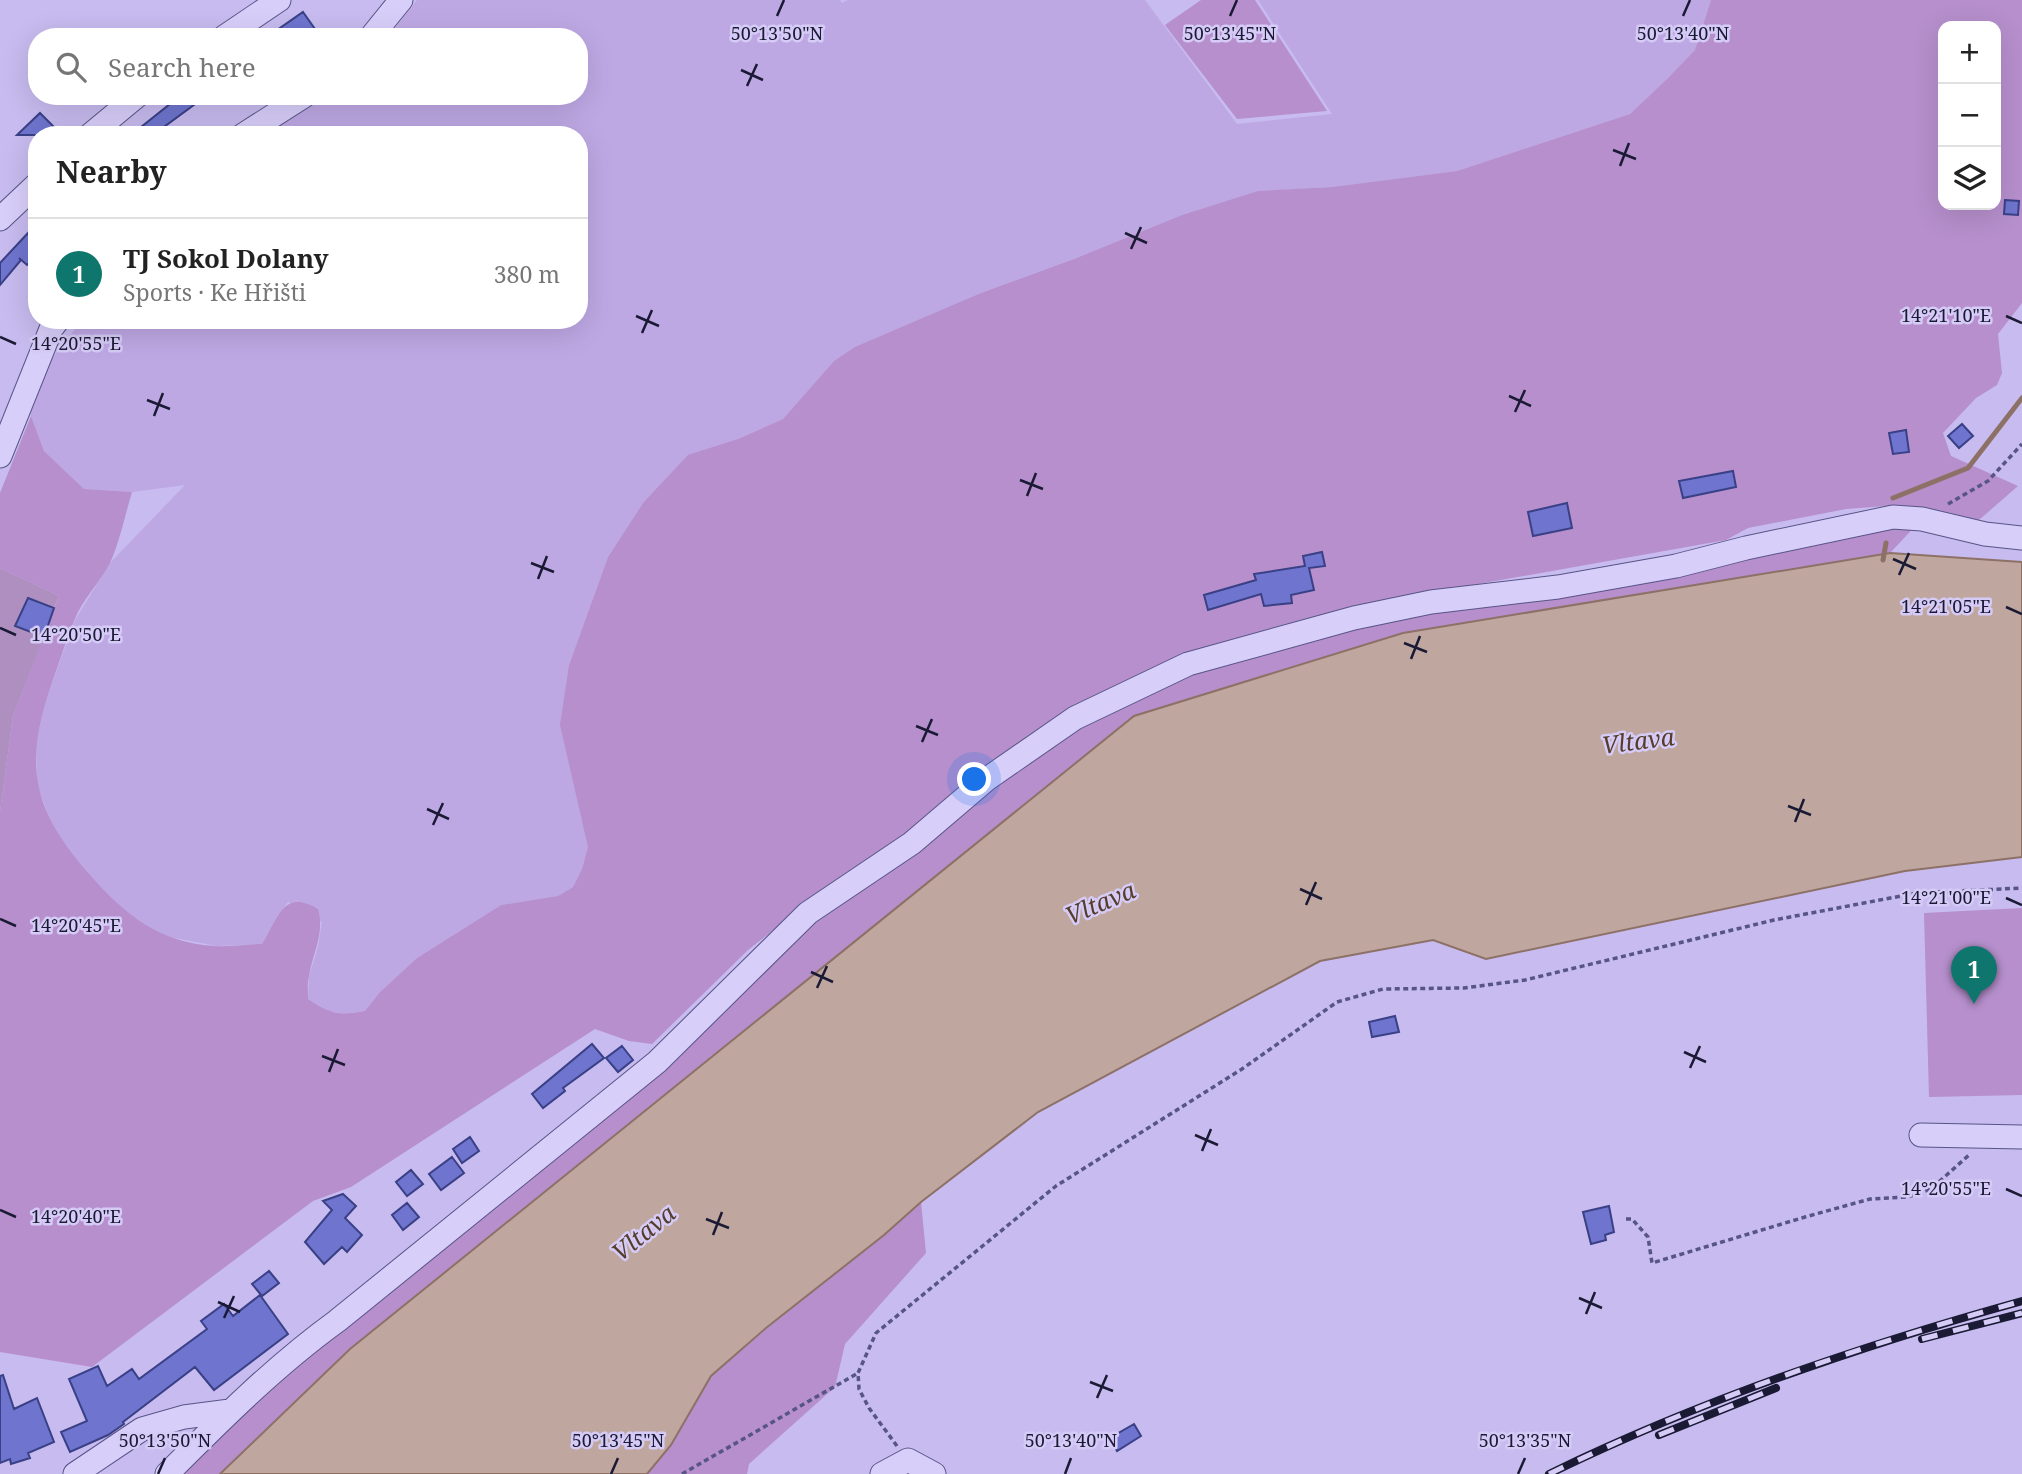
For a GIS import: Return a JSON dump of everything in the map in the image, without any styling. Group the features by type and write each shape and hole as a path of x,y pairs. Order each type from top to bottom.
{"street":[{"path":"237,28 279,0"},
{"path":"378,28 401,0"},
{"path":"101,126 126,105"},
{"path":"257,126 290,105"},
{"path":"0,219 28,193"},
{"path":"0,456 53,329"},
{"path":"167,1474 230,1411 302,1346 337,1321 657,1062 808,913 912,843 987,779 1075,718 1188,664 1353,618 1431,601 1558,587 1676,566 1746,548 1893,517 1922,519 1985,534 2022,538"},
{"path":"1921,1135 2022,1137"},
{"path":"75,1474 142,1429 184,1417 230,1411"},
{"path":"882,1474 908,1460 934,1474"}],"path":[{"path":"1922,519 1988,481 2022,444"},
{"path":"908,1460 869,1408 859,1389 858,1373 876,1332 1056,1186 1242,1069 1337,1002 1383,989 1464,988 1525,980 1774,920 1917,893 2022,888"},
{"path":"1626,1219 1632,1219 1648,1237 1652,1263 1870,1199 1908,1197 1931,1189 1988,1136"},
{"path":"682,1474 858,1373"}],"shaded area":[{"path":"417,0 840,0 842,3 848,0 1145,0 1237,124 1332,114 1258,0 1711,0 1695,50 1630,114 1457,171 1332,187 1259,191 1182,215 981,293 834,361 783,419 738,439 643,503 608,557 569,665 580,805 588,847 582,869 573,887 558,896 501,905 417,958 380,992 365,1011 346,1014 324,1011 308,999 309,976 322,922 288,902 262,944 217,946 169,937 145,927 113,901 69,852 54,830 37,785 36,744 44,705 75,620 110,563 185,485 132,492 84,489 44,451 28,408 41,373 75,329 588,329 588,126 278,126 310,105 588,105 588,28 395,28"},
{"path":"1201,0 1255,0 1327,111 1237,119 1165,25"},
{"path":"1711,0 2022,0 2022,303 1998,334 2002,373 1997,385 1976,398 1943,433 1951,456 2018,486 1979,520 1900,505 1846,509 1748,528 1726,540 1349,607 1187,653 804,906 748,950 652,1044 629,1041 595,1029 351,1187 313,1201 92,1367 0,1352 0,812 13,716 59,596 0,568 0,493 31,416 44,451 84,489 132,492 110,563 78,612 72,627 39,730 37,779 43,802 54,826 90,875 117,903 145,924 177,939 215,946 262,944 278,916 289,904 306,903 318,909 320,926 308,979 308,999 335,1012 365,1011 380,992 417,958 501,905 558,896 573,887 582,869 588,847 560,725 569,665 608,557 643,503 688,455 738,439 783,419 834,361 855,347 981,293 1182,215 1258,191 1332,187 1457,171 1630,114 1695,50"},
{"path":"1922,519 1890,553 1403,633 350,1349 220,1474 167,1474 657,1062 808,913 987,779 1188,664 1354,618"},
{"path":"0,568 59,596 54,608 28,598 15,625 44,636 13,716 0,812"},
{"path":"2022,908 2022,1095 1929,1097 1924,913"},
{"path":"921,1202 926,1253 845,1344 835,1387 749,1464 747,1474 647,1474 671,1445 711,1376"}],"water":[{"name":"Vltava","path":"1890,553 2022,562 2022,857 1905,871 1486,959 1433,940 1320,961 1038,1112 921,1202 711,1376 671,1445 647,1474 220,1474 350,1349 1134,716 1403,633"}],"building":[{"path":"303,12 314,28 280,28"},
{"path":"169,105 194,105 165,126 142,126"},
{"path":"40,113 53,126 28,126 28,135 17,135"},
{"path":"2005,200 2019,201 2018,215 2004,214"},
{"path":"28,233 28,264 19,258 21,260 0,285 0,263"},
{"path":"1962,424 1973,436 1959,448 1948,436"},
{"path":"1906,430 1909,452 1893,454 1889,433"},
{"path":"1733,471 1736,487 1683,498 1679,481"},
{"path":"1567,503 1572,528 1533,536 1528,512"},
{"path":"1322,552 1325,566 1309,568 1314,590 1291,595 1292,603 1264,606 1261,594 1208,610 1204,595 1256,580 1254,574 1305,566 1303,556"},
{"path":"28,598 54,608 44,637 15,626"},
{"path":"1395,1016 1399,1032 1372,1037 1369,1022"},
{"path":"592,1044 604,1058 563,1088 565,1091 543,1108 532,1094"},
{"path":"622,1046 633,1060 618,1072 606,1058"},
{"path":"470,1137 479,1151 462,1163 453,1149"},
{"path":"452,1157 464,1173 441,1190 429,1174"},
{"path":"411,1170 423,1184 407,1196 396,1182"},
{"path":"343,1194 356,1206 345,1218 362,1235 347,1252 342,1247 324,1264 305,1242 332,1210 323,1201"},
{"path":"407,1203 419,1217 403,1230 392,1215"},
{"path":"1609,1206 1614,1232 1605,1235 1606,1240 1591,1244 1583,1212"},
{"path":"269,1271 279,1283 262,1296 252,1284"},
{"path":"260,1295 288,1334 214,1390 195,1367 108,1435 70,1452 61,1432 87,1421 69,1379 98,1366 107,1386 132,1369 139,1379 207,1329 201,1321 224,1304 233,1316"},
{"path":"3,1375 14,1409 37,1398 54,1442 28,1453 30,1458 11,1464 10,1459 0,1463 0,1376"},
{"path":"1134,1424 1141,1436 1117,1451 1110,1438"}],"waterway":[{"path":"1893,498 1968,468 2022,398"},
{"path":"1883,560 1886,543"}],"railway":[{"path":"1549,1474 1664,1422 1781,1377 1961,1318 2022,1301"},
{"path":"1922,1339 2022,1313"},
{"path":"1659,1435 1776,1388"}],"place":[{"name":"TJ Sokol Dolany","path":"1974,1004"}]}
